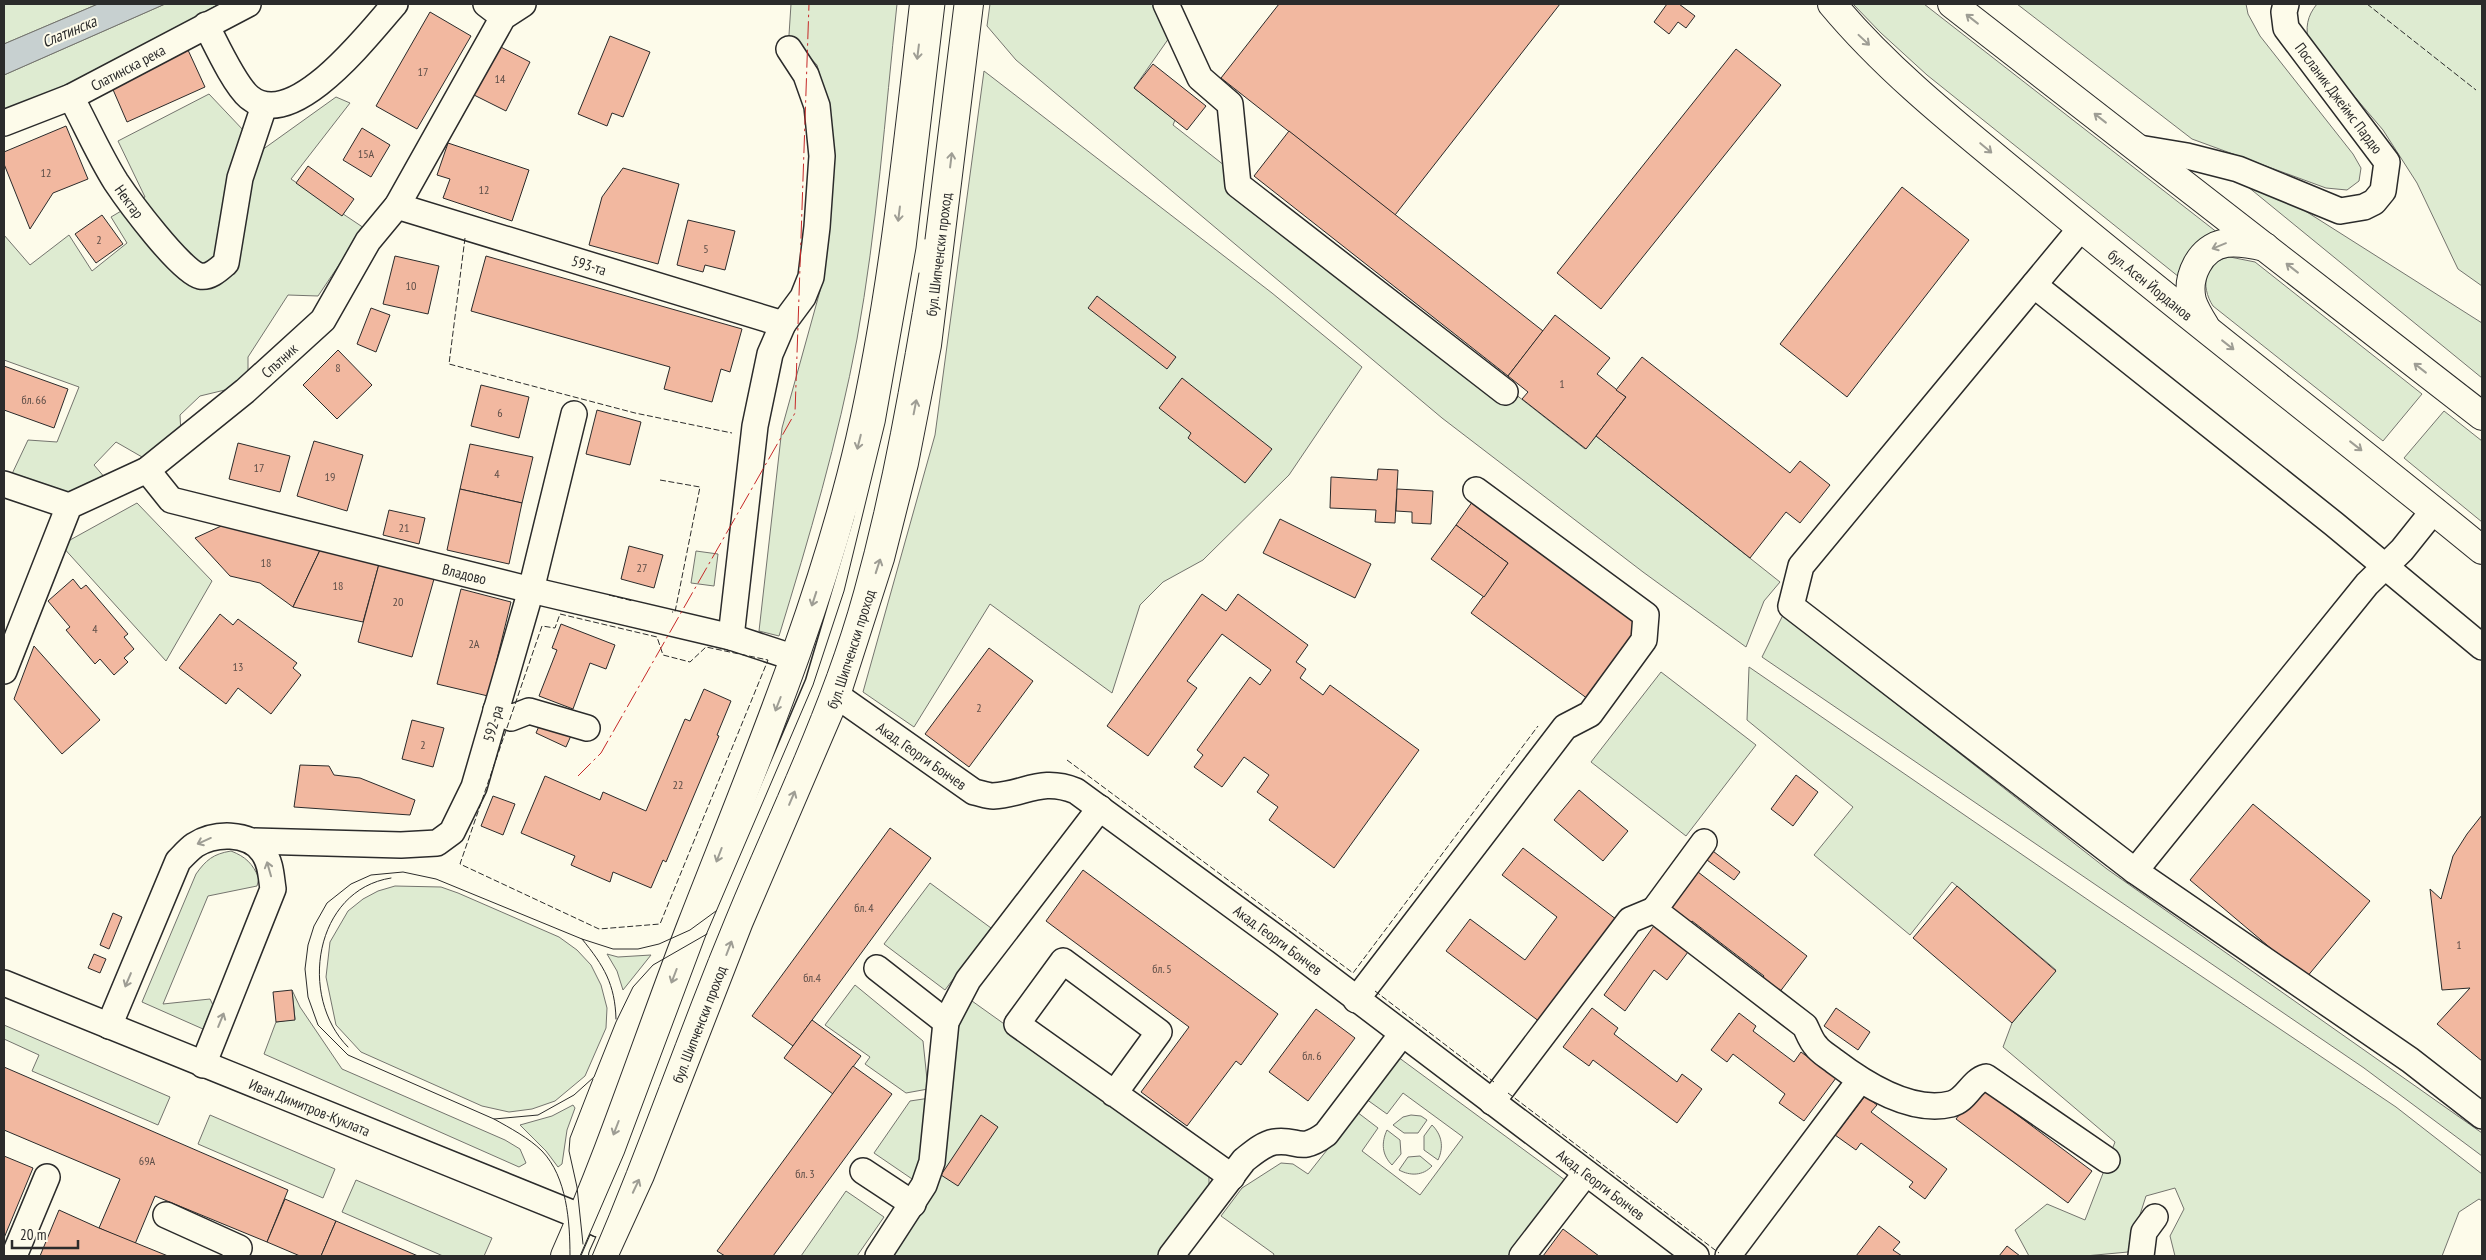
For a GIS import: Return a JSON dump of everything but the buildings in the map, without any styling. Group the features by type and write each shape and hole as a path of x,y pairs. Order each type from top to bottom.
{"main road":[{"name":"бул. Шипченски проход","path":"603,1256 599,1224 690,930 795,658 830,550 859,442 881,344 895,247 924,4"},
{"name":"бул. Шипченски проход","path":"565,1256 599,1224 640,1175 740,921 836,695 880,558 906,453 928,336 969,4"},
{"name":"бул. Асен Йорданов","path":"1832,4 1855,32 1926,98 2081,228 2482,550"},
{"path":"1952,4 2139,148 2180,166 2266,248 2482,416"},
{"path":"2205,327 2196,311 2191,292 2194,271 2206,252 2224,244 2242,243 2266,248"}],"street":[{"name":"Слатинска река","path":"4,123 71,97 248,4"},
{"path":"206,25 233,75 249,97 264,106 285,104 316,86 347,59 395,4"},
{"path":"599,1224 738,872 818,684 866,522 911,306 948,4"},
{"path":"1166,4 1200,78 1230,104 1238,185 1505,392"},
{"name":"Посланик Джеймс Пардю","path":"2180,166 2238,169 2340,211 2364,207 2374,202 2383,192 2387,162 2286,28 2284,12 2286,4"},
{"name":"Спътник","path":"68,506 147,470 245,391 323,320 368,242 397,206 504,8"},
{"path":"731,637 755,426 770,354 783,324 803,297 811,277 817,227 822,156 817,106 806,75 789,49"},
{"name":"Нектар","path":"71,97 116,182 175,258 193,274 202,277 215,272 226,263 240,178 264,106"},
{"name":"593-та","path":"397,206 783,324"},
{"path":"2081,228 1801,566 1791,606 2135,871 2410,1060 2482,1116"},
{"path":"2034,284 2334,524 2482,647"},
{"name":"592-ра","path":"109,1026 178,861 193,846 211,837 234,836 252,841 401,845 438,843 452,832 474,787 531,590 574,414"},
{"name":"Владово","path":"147,470 171,500 531,590 731,637 795,658"},
{"path":"4,484 68,506 4,671"},
{"path":"1356,1000 1565,727 1590,714 1644,640 1646,615 1476,490"},
{"path":"2135,871 2367,584 2402,550 2434,510"},
{"name":"Акад. Георги Бончев","path":"836,695 974,792 992,796 1042,785 1060,785 1076,791 1696,1256"},
{"path":"496,710 511,718 529,711 587,728"},
{"path":"878,1256 924,1186 932,1162 946,1022 968,980 1100,808"},
{"path":"203,1065 272,889 271,869 263,851 252,841"},
{"path":"1492,1102 1630,920 1654,910 1704,842"},
{"path":"1654,910 1804,1026 1816,1047 1860,1080 1894,1097 1929,1105 1951,1104 1964,1097 1979,1079 1986,1077 2107,1160"},
{"path":"1114,1094 1159,1032 1063,961 1017,1024 1114,1094 1232,1178"},
{"path":"877,968 946,1022"},
{"name":"Иван Димитров-Куклата","path":"4,983 599,1224"},
{"path":"1171,1256 1244,1160 1260,1148 1276,1142 1301,1145 1314,1143 1326,1134 1402,1034"},
{"path":"1728,1256 1860,1080"},
{"path":"863,1171 913,1204"},
{"path":"1522,1256 1586,1173"},
{"path":"14,1256 47,1177"},
{"path":"166,1215 238,1248 235,1256"},
{"path":"2141,1256 2144,1232 2155,1216"}],"green space":[{"path":"4,4 98,4 4,44"},
{"path":"165,4 219,4 141,48 87,75 60,88 4,109 4,75"},
{"path":"791,4 897,4 870,256 857,339 832,452 779,636 759,631 782,428 820,291 833,179 827,102 817,65 789,35"},
{"path":"990,4 1153,4 1169,38 1134,88 1175,120 1173,125 1585,449 1596,436 1780,582 1764,601 1746,647 1643,572 1442,418 1016,60 987,26"},
{"path":"1853,4 1924,4 2218,233 2179,277 1927,75 1881,33"},
{"path":"2017,4 2246,4 2248,14 2260,36 2353,154 2361,168 2359,181 2347,190 2326,188 2192,139"},
{"path":"2317,4 2482,4 2482,286 2458,269 2417,183 2383,130 2309,43 2308,22"},
{"path":"984,71 1272,293 1362,367 1289,475 1203,560 1163,582 1140,605 1112,693 990,604 914,727 863,692 935,435"},
{"path":"209,94 262,150 336,97 350,103 291,179 364,228 318,296 288,295 248,357 248,370 229,389 200,396 180,415 181,434 149,461 116,442 94,465 106,479 66,500 11,476 28,440 57,442 79,387 4,360 4,235 30,265 69,235 92,271 127,243 111,217 145,197 118,141"},
{"path":"2242,182 2288,200 2482,323 2482,378"},
{"path":"2230,257 2255,262 2422,394 2383,441 2213,306 2207,290 2207,276 2210,269 2221,259"},
{"path":"2444,411 2482,441 2482,522 2404,458"},
{"path":"137,503 212,581 166,661 61,545"},
{"path":"696,551 718,554 714,586 691,583"},
{"path":"1783,615 2107,869 2482,1133 2482,1156 2364,1068 1762,657"},
{"path":"1749,667 2094,904 2396,1107 2482,1174 2482,1201 2479,1199 2459,1212 2442,1256 2175,1256 2170,1236 2184,1209 2175,1188 2146,1196 2128,1252 2085,1256 2029,1256 2015,1230 2047,1204 2085,1220 2115,1142 2003,1047 2012,1023 2056,970 1952,882 1910,935 1814,855 1853,807 1747,720"},
{"path":"1661,672 1756,745 1686,836 1591,762"},
{"path":"231,851 245,858 254,868 259,878 257,886 208,896 163,1004 210,999 213,1005 203,1029 142,1002 196,874 210,858"},
{"path":"930,883 991,928 945,990 884,944"},
{"path":"395,886 441,887 559,937 577,950 591,965 601,985 607,1008 606,1028 585,1076 555,1101 532,1109 509,1112 482,1106 361,1052 336,1025 326,977 330,942 348,911 363,899 378,891"},
{"path":"607,954 618,957 651,955 623,990 617,971"},
{"path":"855,985 923,1041 928,1089 906,1093 865,1064 870,1057 825,1025"},
{"path":"292,990 300,1007 342,1069 505,1140 520,1149 526,1163 519,1167 264,1054 276,1022 295,1019"},
{"path":"972,1001 1209,1170 1209,1188 1158,1256 892,1256 928,1195 955,1029"},
{"path":"4,1025 170,1097 158,1125 32,1071 39,1055 4,1039"},
{"path":"1398,1057 1569,1183 1512,1256 1273,1256 1274,1254 1221,1216 1242,1188 1281,1163 1293,1164 1308,1174 1357,1112 1378,1128 1362,1151 1420,1195 1463,1137 1403,1093 1387,1114 1366,1099"},
{"path":"930,1098 925,1157 915,1181 874,1153 910,1101"},
{"path":"573,1105 575,1108 567,1130 562,1164 558,1167 546,1151 520,1125 552,1116"},
{"path":"210,1115 335,1169 323,1198 198,1144"},
{"path":"1411,1115 1421,1116 1427,1120 1418,1133 1404,1133 1393,1125 1403,1117"},
{"path":"1432,1125 1441,1141 1438,1160 1424,1150 1424,1136"},
{"path":"1387,1130 1400,1140 1401,1154 1392,1165 1384,1153 1384,1140"},
{"path":"1420,1156 1432,1166 1425,1172 1416,1174 1399,1170 1408,1157"},
{"path":"356,1180 492,1238 484,1256 443,1256 342,1212"},
{"path":"846,1191 884,1217 857,1256 801,1256"}],"water":[{"name":"Слатинска","path":"98,4 165,4 4,75 4,44"}],"tram line":[{"path":"580,1256 624,1154 706,935 813,685 844,591 885,423 916,248 945,4"},
{"path":"925,239 954,4"},
{"path":"592,1256 627,1172 709,958 811,715 841,632 854,590 883,472 919,273"},
{"path":"707,934 653,965 633,987 616,1022 594,1077 574,1095 538,1115 494,1119 348,1055 318,1025 308,997 305,969 308,945 314,926 327,903 351,884 371,875 403,872 436,879 582,939 613,949 638,949 659,944 690,930 716,911"},
{"path":"348,1047 332,1026 323,1001 319,975 322,948 330,924 345,902 365,887 391,878"},
{"path":"582,939 602,967 611,985 616,1019"},
{"path":"583,1244 577,1187 569,1151 570,1138 593,1079"},
{"path":"494,1119 542,1151 557,1174 568,1215 570,1256"}],"fence":[{"path":"2367,4 2476,90"},
{"path":"465,238 449,364 635,413 732,433"},
{"path":"660,480 700,487 675,612 672,612"},
{"path":"609,595 633,601"},
{"path":"560,614 657,637 663,655 690,662 706,647 768,660 660,924 599,929 460,864 542,626 555,628 560,614"},
{"path":"1067,760 1353,973 1538,726"},
{"path":"1375,991 1494,1082"},
{"path":"1508,1093 1719,1253"}],"power":[{"path":"578,776 601,753 795,413 809,4"}]}
